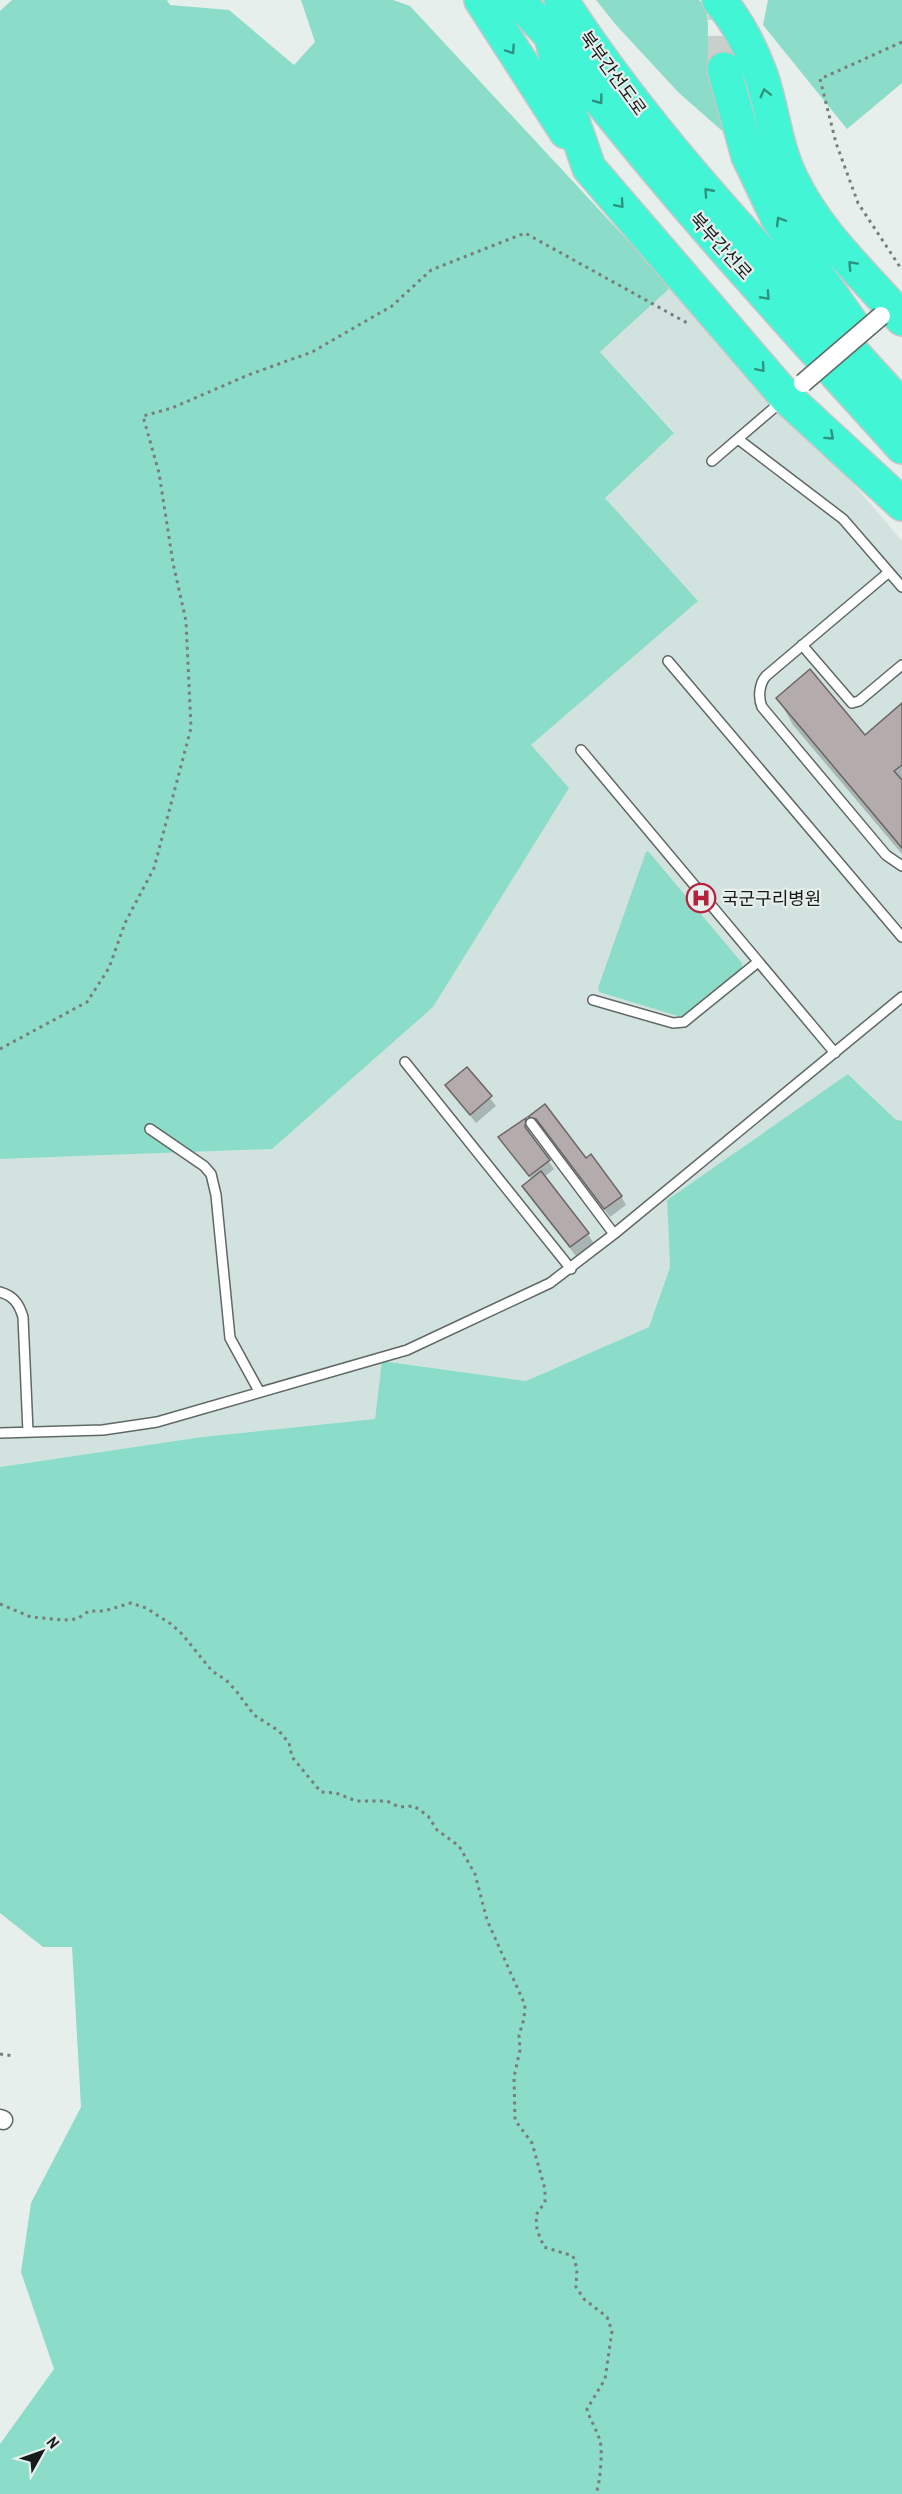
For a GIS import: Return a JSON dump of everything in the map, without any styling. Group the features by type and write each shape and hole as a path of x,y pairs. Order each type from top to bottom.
{"highway":[{"path":"481,0 590,168 902,504"},
{"path":"517,0 551,36 567,104 590,168"},
{"name":"북부간선도로","path":"527,0 551,36"},
{"name":"북부간선도로","path":"561,0 666,146"},
{"path":"719,0 731,14 749,47 761,77 778,146 805,203 842,254 894,310"},
{"name":"북부간선로","path":"551,36 611,115 696,218 902,447"},
{"path":"724,69 748,156 778,219 848,319 902,386"},
{"name":"북부간선로","path":"666,146 902,407"}],"street":[{"path":"794,390 894,310"}],"lane":[{"path":"712,461 794,390"},
{"path":"738,438 843,519 902,587"},
{"path":"889,572 763,679 760,704 886,855 902,866"},
{"path":"802,645 852,703 859,701 902,665"},
{"path":"668,661 902,937"},
{"path":"581,750 835,1053"},
{"path":"593,1000 679,1023 688,1020 758,962"},
{"path":"0,1433 103,1430 157,1422 407,1350 550,1282 571,1269 902,998"},
{"path":"405,1062 571,1269"},
{"path":"531,1123 614,1234"},
{"path":"150,1129 204,1166 211,1174 216,1195 230,1338 259,1391"},
{"path":"0,1292 12,1297 19,1305 24,1317 28,1432"}],"path":[{"path":"902,42 820,80 836,143 858,203 902,270"},
{"path":"0,1049 87,1002 109,968 125,923 154,868 191,728 186,621 172,563 159,473 143,416 172,408 248,375 312,352 392,306 431,270 525,233 691,325"},
{"path":"0,1604 31,1617 63,1620 77,1619 89,1611 104,1611 131,1604 146,1608 182,1634 212,1671 226,1680 237,1692 254,1715 279,1731 289,1743 292,1757 321,1792 336,1793 356,1801 387,1801 399,1808 414,1806 428,1816 436,1830 459,1846 475,1874 487,1920 525,2005 519,2035 520,2050 514,2077 515,2120 532,2143 545,2189 545,2202 536,2215 537,2230 544,2247 573,2256 577,2269 576,2287 584,2299 607,2317 612,2331 605,2379 587,2409 591,2424 600,2439 602,2453 599,2467 601,2481 596,2494"},
{"path":"0,2054 14,2056"}],"shaded area":[{"name":"국군구리병원","path":"671,287 782,400 902,541 902,1121 895,1119 849,1074 667,1200 670,1267 649,1327 526,1381 383,1361 375,1419 202,1437 0,1467 0,1159 272,1149 531,745 697,601 605,498 674,432 600,352"}],"green space":[{"path":"12,0 167,0 170,5 229,10 294,65 315,42 301,0 393,0 410,6 671,287 600,352 674,433 605,498 698,601 531,745 569,788 433,1007 272,1149 0,1159 0,11"},
{"path":"596,0 699,0 703,4 707,14 711,64 728,136 679,93"},
{"path":"768,0 902,0 902,83 847,129 763,25"},
{"path":"648,851 742,963 739,972 687,1016 681,1017 599,992 598,988"},
{"path":"848,1074 895,1119 902,1121 902,2494 0,2494 0,2444 54,2369 21,2272 31,2203 81,2107 72,1947 43,1947 0,1913 0,1467 202,1437 375,1419 382,1361 526,1381 649,1327 670,1267 667,1200"}],"building":[{"path":"810,669 865,735 902,703 902,765 894,771 902,780 902,848 776,698"},
{"path":"467,1067 492,1096 470,1115 445,1085"},
{"path":"545,1104 586,1158 591,1154 622,1196 604,1209 536,1119 528,1117"},
{"path":"526,1118 525,1127 550,1160 529,1176 498,1137"},
{"path":"541,1171 589,1233 570,1247 522,1186"}],"tunnel":[{"path":"724,69 725,0"}],"place":[{"name":"국군구리병원","path":"701,898"}]}
